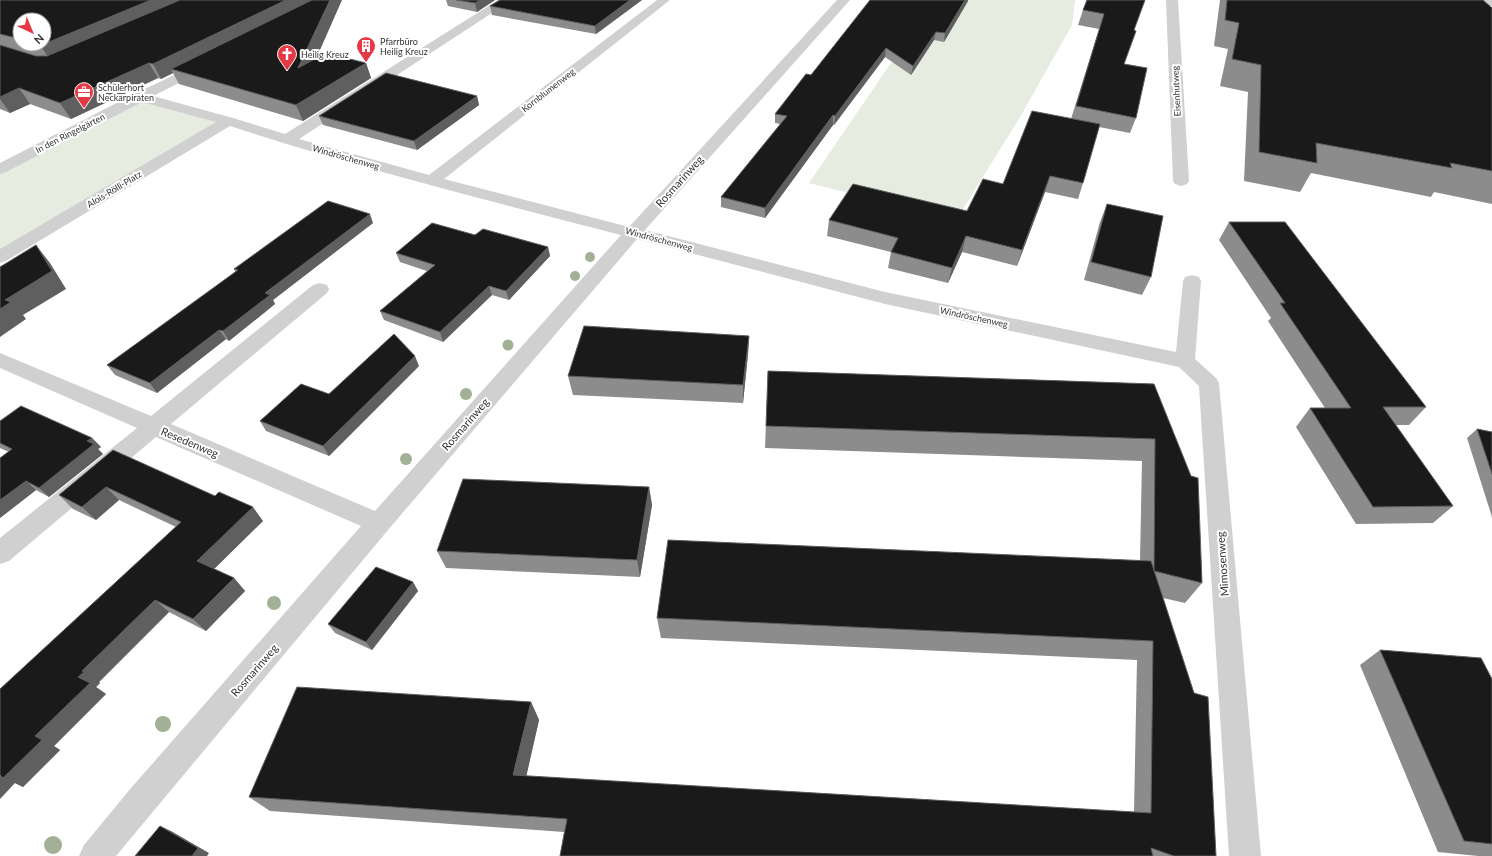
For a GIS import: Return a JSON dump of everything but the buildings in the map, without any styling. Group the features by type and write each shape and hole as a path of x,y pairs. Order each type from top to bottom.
{"street":[{"path":"286,140 506,0"},
{"name":"Kornblumenweg","path":"432,180 664,0"},
{"name":"Rosmarinweg","path":"95,856 142,799 633,232 844,0"},
{"name":"Eisenhutweg","path":"1172,0 1181,181"},
{"path":"1461,0 1492,2"},
{"name":"In den Ringelgärten","path":"0,169 215,59"},
{"name":"Windröschenweg","path":"139,97 228,121 286,140 432,180 885,298 1185,361"},
{"name":"Alois-Rölli-Platz","path":"0,257 228,121"},
{"path":"1185,361 1192,281"},
{"path":"0,553 320,289"},
{"name":"Resedenweg","path":"0,360 380,523"},
{"name":"Mimosenweg","path":"1185,361 1209,383 1244,856"}],"shaded area":[{"path":"934,0 1075,0 1072,25 1019,119 956,220 809,183"},
{"path":"139,97 228,121 0,257 0,169"}],"place":[{"name":"Pfarrbüro Heilig Kreuz","path":"366,63"},
{"name":"Heilig Kreuz","path":"287,71"},
{"name":"Schülerhort Neckarpiraten","path":"84,109"}]}
